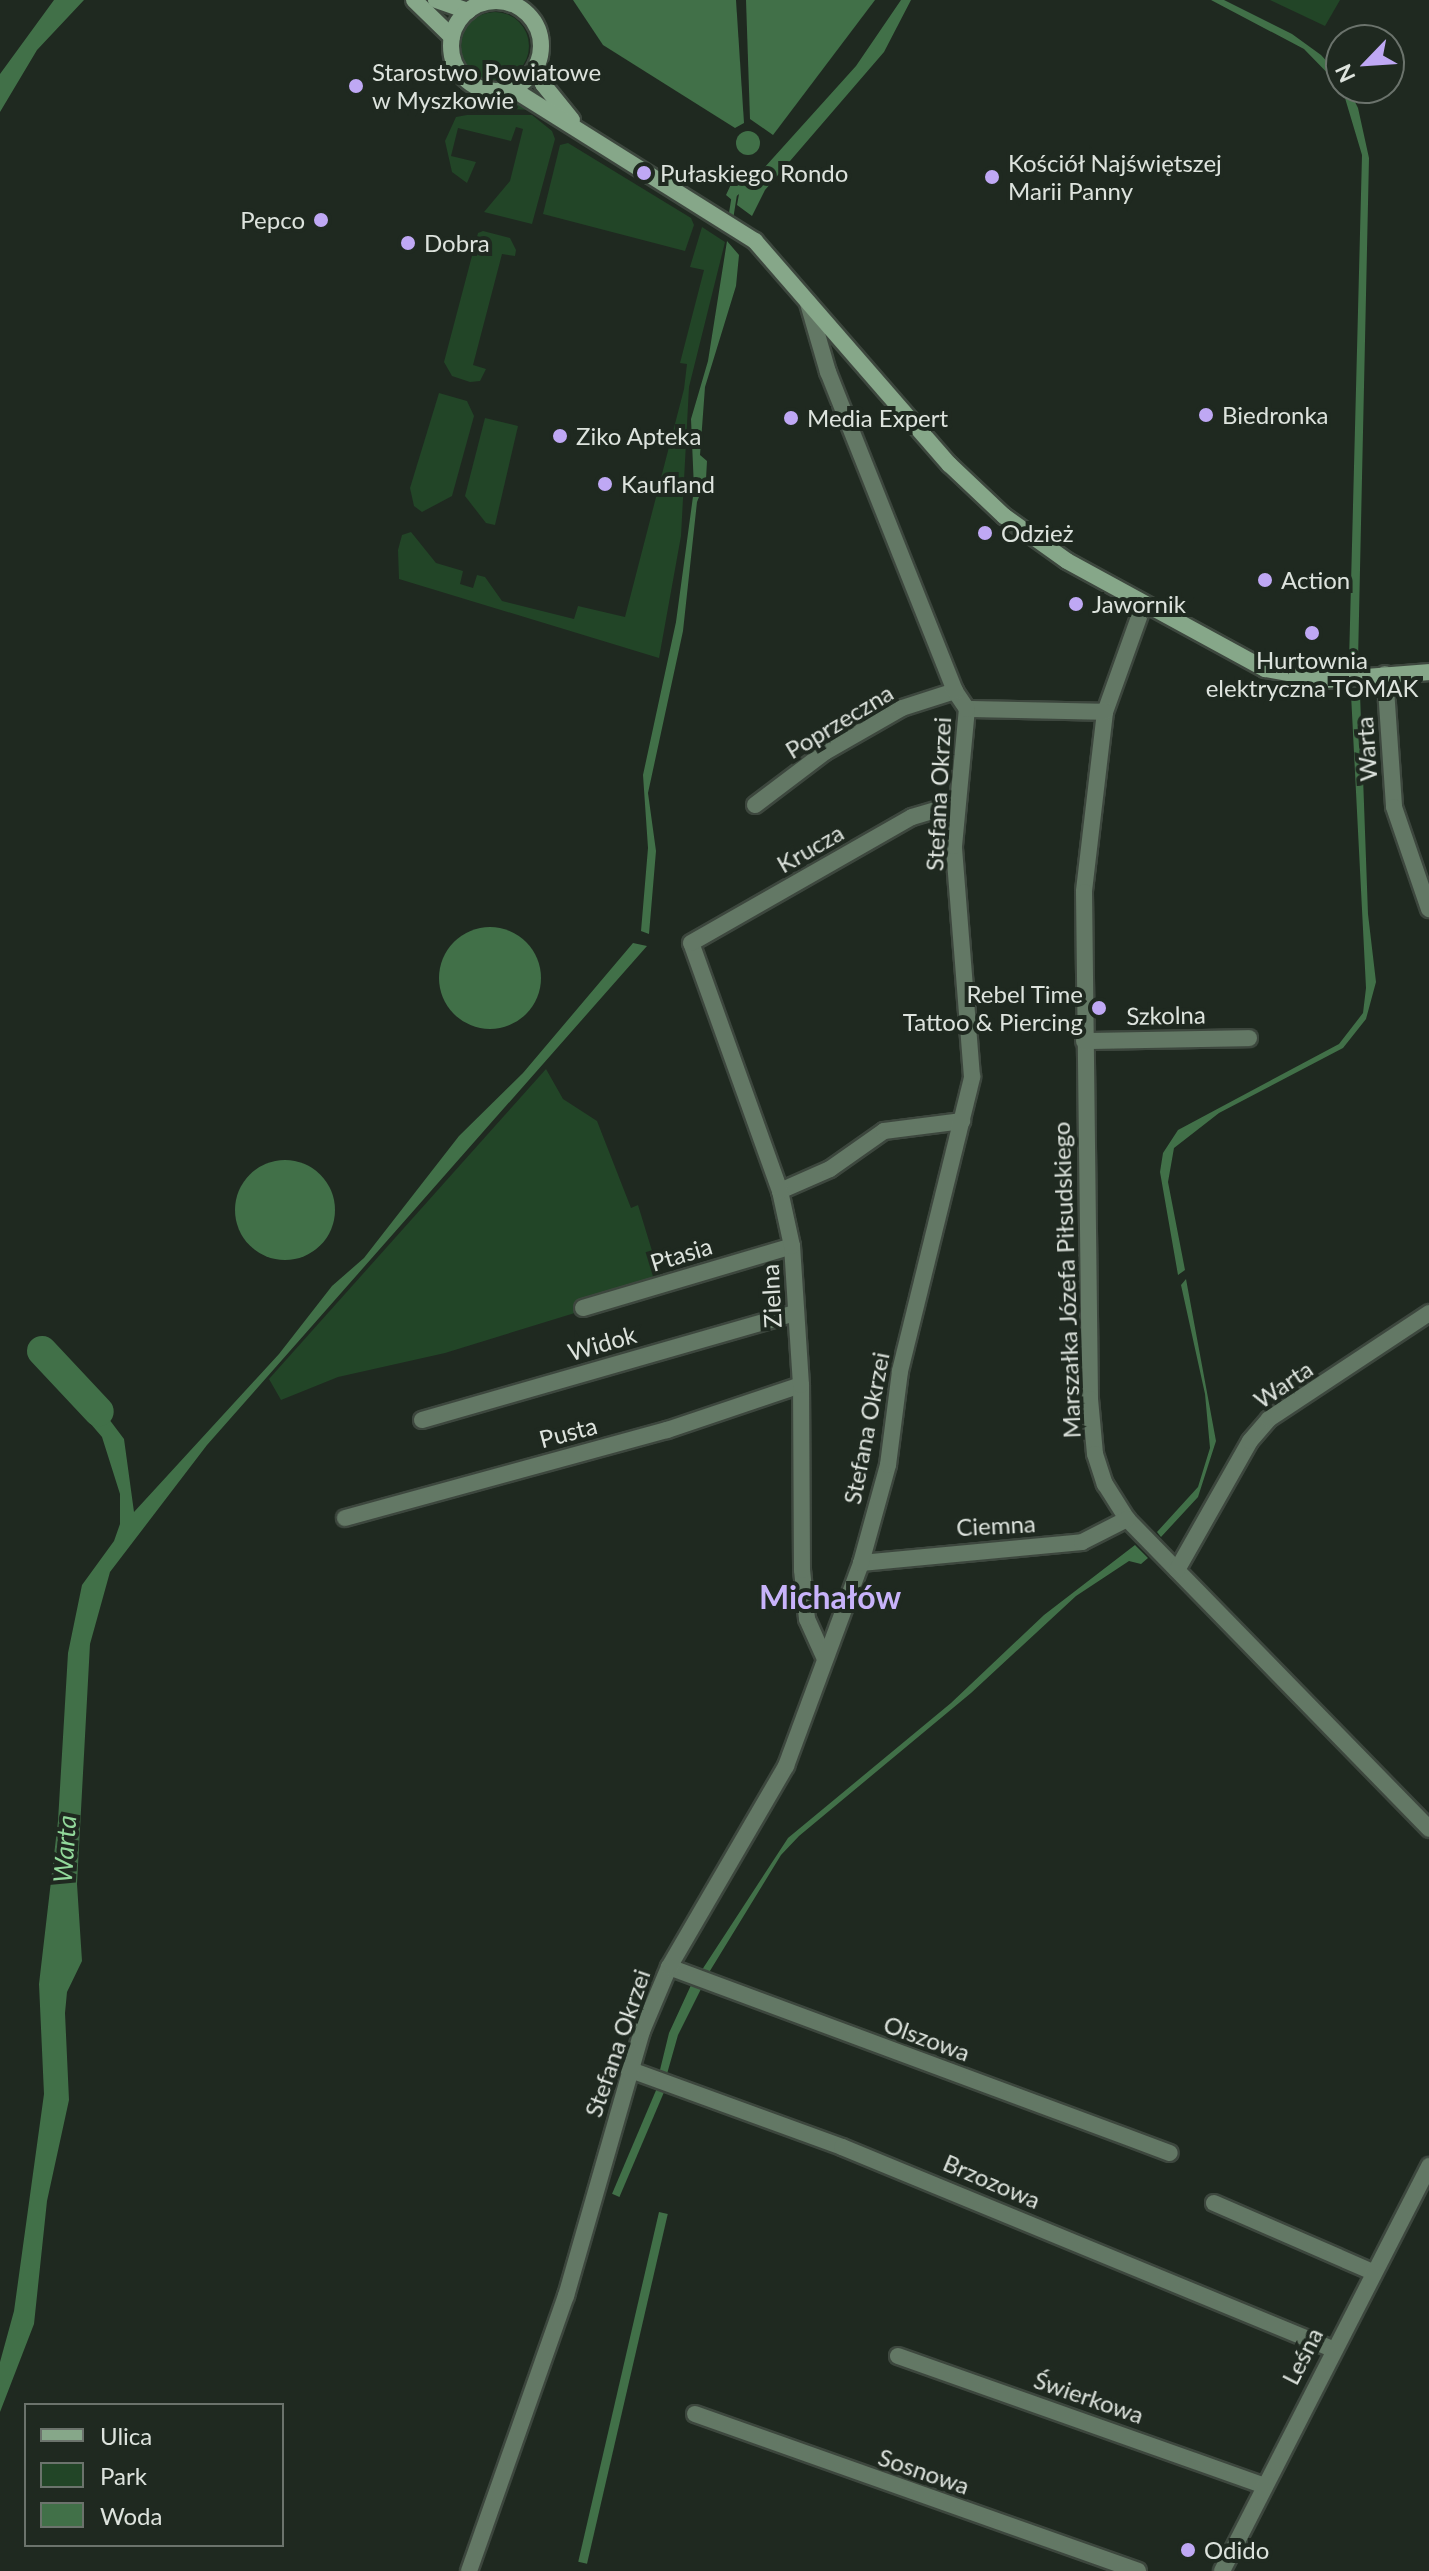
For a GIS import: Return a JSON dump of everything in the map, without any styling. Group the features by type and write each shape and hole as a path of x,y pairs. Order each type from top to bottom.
{"main road":[{"path":"414,0 452,37 456,66 470,82 490,90 511,88 537,64"},
{"path":"436,0 478,5 510,2 529,15 539,33 537,64 543,84 587,136"},
{"path":"452,37 478,5"},
{"path":"511,88 719,215 755,241 900,411 1004,516 1143,606 1265,669 1331,679 1429,672"}],"street":[{"name":"Stefana Okrzei","path":"469,2571 566,2296 628,2069 676,1971 786,1766 861,1563 888,1465 900,1371 962,1121 973,1050 954,846 967,709 955,691 828,372 808,303"},
{"name":"Marszałka Józefa Piłsudskiego","path":"1143,606 1105,712 1084,892 1092,1437 1105,1484 1127,1519 1429,1829"},
{"name":"Warta","path":"1383,674 1394,807 1429,909"},
{"name":"Poprzeczna","path":"755,805 825,752 902,708 955,691"},
{"path":"967,709 1105,712"},
{"name":"Krucza","path":"691,943 912,817 956,804"},
{"name":"Zielna","path":"691,943 780,1191 792,1246 801,1385 802,1570 807,1619 825,1659"},
{"name":"Szkolna","path":"1084,1041 1249,1038"},
{"path":"780,1191 830,1169 884,1131 962,1121"},
{"name":"Ptasia","path":"583,1308 792,1246"},
{"name":"Widok","path":"422,1420 795,1313"},
{"name":"Warta","path":"1177,1570 1250,1441 1269,1419 1429,1313"},
{"name":"Pusta","path":"345,1518 667,1430 801,1385"},
{"name":"Ciemna","path":"861,1563 1082,1542 1127,1519"},
{"name":"Olszowa","path":"676,1971 1170,2153"},
{"name":"Brzozowa","path":"628,2069 681,2091 842,2147 1332,2349"},
{"name":"Leśna","path":"1222,2571 1332,2349 1429,2166"},
{"path":"1214,2203 1373,2272"},
{"name":"Świerkowa","path":"898,2356 1263,2485"},
{"name":"Sosnowa","path":"695,2414 1138,2571"}],"green space":[{"path":"1270,0 1340,0 1325,26"},
{"path":"495,12 519,22 529,46 519,70 495,80 471,70 461,46 471,22"},
{"path":"506,97 533,110 465,107 479,98"},
{"path":"532,115 552,131 555,139 532,224 484,212 510,181 523,129 516,127 511,141 458,128 451,156 476,162 467,183 452,172 445,141 456,117"},
{"path":"568,143 691,218 694,225 685,251 543,214 560,145"},
{"path":"702,227 725,242 689,387 681,536 659,658 399,579 398,550 402,535 411,532 436,563 463,571 460,584 473,588 477,575 485,577 502,601 574,619 578,606 625,617 684,389 687,364 680,363 704,270 690,267"},
{"path":"483,231 510,238 516,250 515,256 502,254 473,365 486,369 480,381 470,382 452,376 444,362 478,233"},
{"path":"439,393 467,401 474,416 452,496 422,512 414,506 410,488"},
{"path":"485,418 518,426 495,525 486,523 465,496"},
{"path":"546,1069 563,1099 597,1121 631,1208 638,1205 660,1277 576,1303 578,1312 445,1353 338,1377 281,1400 269,1379"}],"water":[{"path":"54,0 84,0 37,50 0,112 0,74"},
{"path":"573,0 736,0 744,123 735,128 603,45"},
{"path":"746,0 875,0 773,135 750,119"},
{"path":"901,0 911,0 884,52 765,190 752,216 737,205 739,194 732,200 726,195 739,167 746,167 742,184 747,187 856,66"},
{"path":"1211,0 1224,0 1292,34 1325,59 1325,71 1304,49"},
{"path":"1347,104 1356,104 1358,108 1369,158 1358,661 1349,662 1362,155"},
{"path":"748,131 757,134 760,143 757,152 748,155 739,152 736,143 739,134"},
{"path":"727,241 739,255 736,286 705,387 700,455 707,461 706,479 697,502 683,631 648,793 656,851 649,934 641,931 648,848 643,775 676,622 694,489 691,419 708,361"},
{"path":"1351,694 1360,694 1368,914 1376,982 1366,1019 1343,1048 1219,1113 1174,1148 1168,1182 1185,1270 1178,1275 1160,1172 1163,1153 1178,1130 1339,1044 1363,1013 1366,988"},
{"path":"490,927 510,931 526,942 537,958 541,978 537,998 526,1014 510,1025 490,1029 470,1025 454,1014 443,998 439,978 443,958 454,942 470,931"},
{"path":"633,943 647,946 207,1445 110,1572 90,1644 77,1884 82,1961 67,1992 65,2013 69,2100 47,2201 34,2324 0,2412 0,2362 14,2311 44,2094 39,1984 58,1821 68,1653 82,1585 114,1541 120,1524 120,1494 102,1437 66,1395 75,1374 124,1439 134,1512 279,1354 332,1286 364,1258 459,1136 523,1073"},
{"path":"285,1160 304,1164 320,1175 331,1191 335,1210 331,1229 320,1245 304,1256 285,1260 266,1256 250,1245 239,1229 235,1210 239,1191 250,1175 266,1164"},
{"path":"1186,1279 1216,1441 1198,1497 1161,1537 1157,1532 1198,1487 1210,1448 1205,1394 1181,1285"},
{"path":"1135,1545 1148,1558 1141,1564 1129,1561 1076,1596 971,1693 799,1836 781,1855 705,1979 698,1976 788,1838 951,1703 1044,1615"},
{"path":"692,1983 702,1987 678,2035 665,2081 658,2078 669,2033"},
{"path":"657,2088 664,2091 619,2197 612,2194"},
{"path":"659,2212 668,2214 587,2564 578,2562"}],"waterway":[{"path":"730,219 734,194"},
{"name":"Warta","path":"42,1351 99,1412"}],"place":[{"name":"Starostwo Powiatowe w Myszkowie","path":"356,86"},
{"name":"Pułaskiego Rondo","path":"644,173"},
{"name":"Kościół Najświętszej Marii Panny","path":"992,177"},
{"name":"Pepco","path":"321,220"},
{"name":"Dobra","path":"408,243"},
{"name":"Biedronka","path":"1206,415"},
{"name":"Media Expert","path":"791,418"},
{"name":"Ziko Apteka","path":"560,436"},
{"name":"Kaufland","path":"605,484"},
{"name":"Odzież","path":"985,533"},
{"name":"Action","path":"1265,580"},
{"name":"Jawornik","path":"1076,604"},
{"name":"Hurtownia elektryczna TOMAK","path":"1312,633"},
{"name":"Rebel Time Tattoo & Piercing","path":"1099,1008"},
{"name":"Odido","path":"1188,2550"}],"district":[{"name":"Michałów","path":"830,1597"}]}
